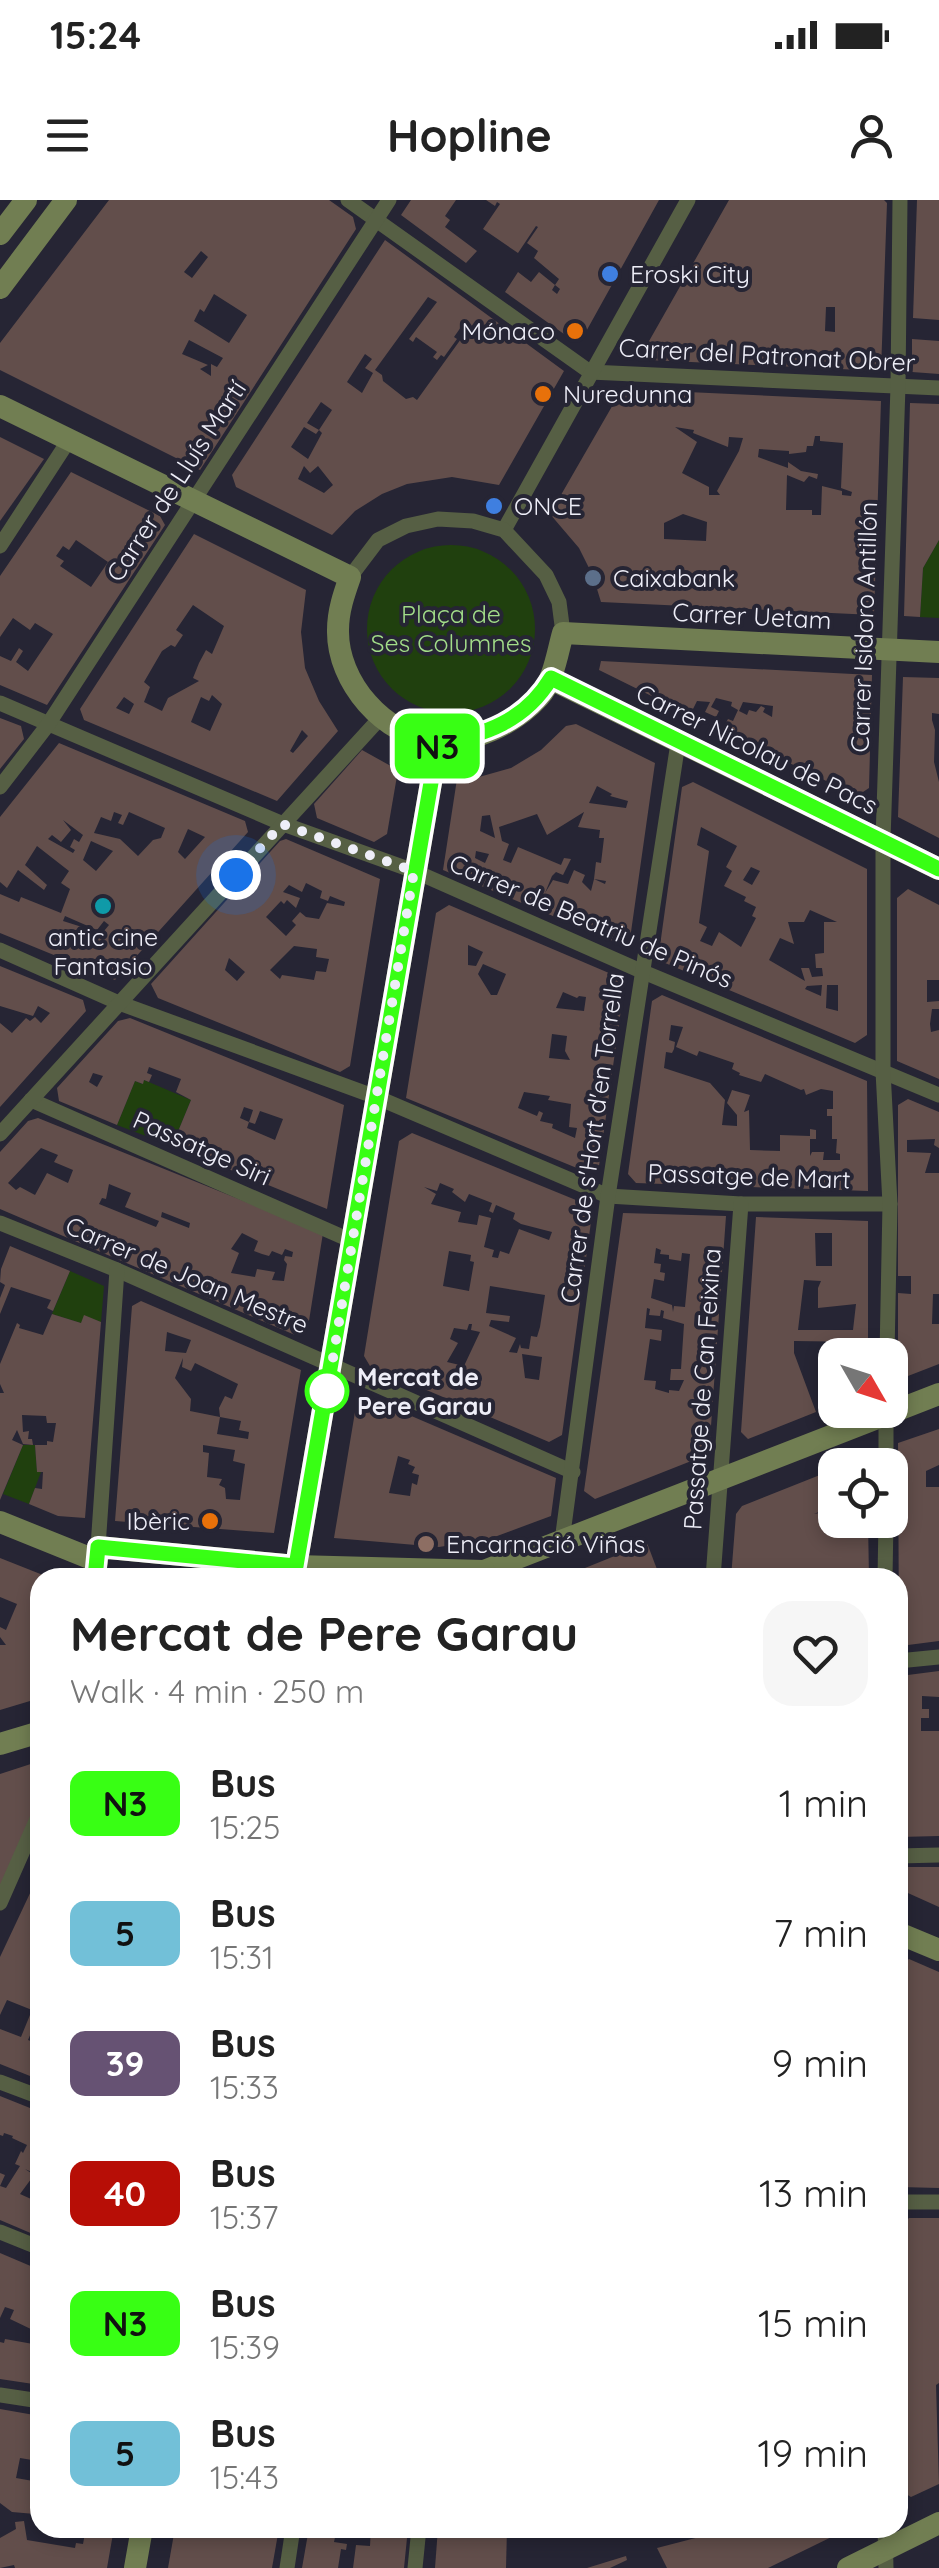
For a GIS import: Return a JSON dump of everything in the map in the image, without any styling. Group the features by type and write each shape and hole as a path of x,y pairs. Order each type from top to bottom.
{"street":[{"path":"0,234 26,200"},
{"path":"0,288 66,200"},
{"name":"Carrer del Patronat Obrer","path":"348,200 590,372 939,388"},
{"name":"Carrer de Lluís Martí","path":"0,787 48,726 390,200"},
{"path":"504,530 688,200"},
{"name":"Carrer Isidoro Antillón","path":"887,1338 890,1204 883,1071 882,840 898,386 900,200"},
{"path":"0,406 350,578"},
{"path":"0,546 69,440"},
{"path":"438,519 504,530 546,574 559,602 563,633 551,678 540,697 512,720 473,738 438,742 410,735 358,695 345,664 338,634 350,578 378,540 406,526 438,519"},
{"name":"Carrer Uetam","path":"563,633 939,652"},
{"name":"Carrer Nicolau de Pacs","path":"551,678 939,869"},
{"name":"Carrer de Beatriu de Pinós","path":"0,703 282,824 414,871 641,972 939,1095"},
{"path":"0,1134 382,716"},
{"path":"296,1566 438,742"},
{"name":"Carrer de s'Hort d'en Torrella","path":"562,1541 608,1196 678,743"},
{"name":"Passatge de Mart","path":"0,950 119,1004 376,1098 608,1196 741,1204 890,1204"},
{"name":"Passatge Siri","path":"31,1100 352,1241"},
{"name":"Passatge de Can Feixina","path":"714,1568 741,1204"},
{"name":"Carrer de Joan Mestre","path":"0,1224 117,1270 573,1472"},
{"path":"97,1562 117,1270"},
{"path":"908,1405 939,1394"},
{"path":"498,1568 846,1428"},
{"path":"0,1522 97,1562 343,1568"},
{"path":"886,1538 886,1568"},
{"path":"908,1660 939,1657"},
{"path":"0,1744 30,1735"},
{"path":"0,1902 30,1834"},
{"path":"908,1856 939,1855"},
{"path":"908,1937 939,1950"},
{"path":"0,2082 30,2094"},
{"path":"908,2202 939,2202"},
{"path":"0,2232 30,2244"},
{"path":"0,2395 30,2400"},
{"path":"908,2537 939,2522"},
{"path":"135,2568 140,2538"},
{"path":"286,2568 292,2538"},
{"path":"415,2568 418,2538"},
{"path":"848,2568 886,2548"}],"green space":[{"path":"939,540 939,618 920,617 923,568"},
{"name":"Plaça de Ses Columnes","path":"451,545 483,551 510,570 529,597 535,629 529,661 510,688 483,707 451,713 419,707 392,688 373,661 367,629 373,597 392,570 419,551"},
{"path":"144,1080 191,1100 172,1146 117,1125 135,1081 142,1084"},
{"path":"70,1271 104,1286 101,1322 85,1316 81,1323 52,1314"},
{"path":"23,1445 35,1445 37,1471 41,1472 29,1504 3,1494"}],"building":[{"path":"109,200 329,200 353,217 356,229 200,470 0,370 0,343","holes":["201,251 208,257 192,278 184,272","214,294 247,315 229,343 194,321 200,309 204,312","189,340 223,358 217,367 211,364 211,376 200,369 208,365 182,354"]},
{"path":"411,200 456,200 445,216 450,220 445,227 477,251 466,263 401,215"},
{"path":"486,200 659,200 583,337 571,339 505,292 518,272 531,282 539,272 555,285 559,279 534,258 538,251 527,243 538,227 518,253 483,229 500,204 495,206"},
{"path":"729,200 887,203 881,371 649,360 644,350","holes":["826,307 835,307 835,332 825,331"]},
{"path":"917,200 939,200 939,320 913,318"},
{"path":"385,240 564,371 499,485 452,477 407,484 355,511 332,535 236,487 232,475","holes":["428,297 437,302 409,339 413,342 416,337 437,352 433,357 437,360 441,355 444,357 461,327 466,332 417,400 406,399 375,370","365,354 372,359 365,368 373,373 362,393 347,382","321,402 332,410 319,430 307,423","304,427 322,433 308,459 291,447","304,466 310,473 318,466 333,485 324,493 298,479"]},
{"path":"912,339 939,341 939,374 912,372"},
{"path":"622,389 881,401 874,615 601,602 579,548 550,514","holes":["675,427 694,430 693,433 728,447 729,437 743,438 717,491 720,495 709,495 709,487 682,473 697,442","815,436 820,436 820,441 843,443 841,488 852,492 851,496 842,495 842,491 822,486 821,515 812,515 812,510 786,510 787,475 804,482 809,476 817,479 818,474 801,471 788,462 788,468 758,457 759,449 789,454 806,452 807,446 813,446","683,514 707,522 706,541 664,539 664,523"]},
{"path":"910,403 939,404 939,540 923,568 920,617 904,616"},
{"path":"0,437 44,459 0,521"},
{"path":"71,472 160,516 165,525 47,705 0,685 0,656 11,661 19,648 23,651 16,662 28,671 53,634 35,623 30,630 13,618 0,637 0,576","holes":["76,540 108,562 91,587 60,566 64,561 56,556 63,546 69,550"]},
{"path":"194,534 306,590 301,632 305,668 338,731 277,801 84,720 80,709","holes":["193,605 224,626 212,654 206,650 199,663 193,678 199,681 168,698 162,711 144,702 150,687 144,682 162,651 171,645 175,647 183,635 176,630","212,695 222,704 210,731 191,722 201,697 209,701","124,697 134,704 129,714 116,708","302,730 308,736 293,753 290,751"]},
{"path":"601,661 872,675 869,788 857,796 722,730 738,710 731,706 732,702 716,698 711,707 719,711 716,717 705,712 710,702 697,701 690,715 599,670","holes":["743,702 773,706 772,717 761,706 756,712 749,710 747,715 739,711"]},
{"path":"903,677 939,678 939,714 932,713 932,720 939,782 939,838 898,817"},
{"path":"0,718 21,726 24,739 0,769"},
{"path":"576,724 655,763 630,939 620,944 443,870 457,779 511,768 541,750 566,726","holes":["597,786 610,796 628,801 626,808 589,803","584,812 578,827 600,830 599,838 604,838 601,863 596,862 591,891 582,882 585,875 574,870 568,884 553,880 545,893 552,876 556,872 563,875 571,859 564,858 561,865 518,847 511,863 503,860 509,844 502,841 499,827 537,814 547,835","490,815 495,838 480,831 482,816","476,851 489,854 485,863 475,858"]},
{"path":"59,743 245,821 248,832 115,980 0,933 0,894 19,902 21,897 61,913 70,889 61,883 69,871 37,846 25,865 47,885 44,890 18,870 7,888 0,882 0,817","holes":["114,812 122,815 118,823 123,825 129,812 165,828 161,838 153,840 138,856 120,839 94,833 101,817 111,821","63,820 83,835 79,842 74,839 70,847 75,850 73,853 48,839 52,835 61,842 71,830","188,829 205,837 185,859 178,852","91,841 113,851 96,871 83,860","65,916 97,930 104,921 109,925 97,939 82,927 63,921"]},
{"path":"362,750 398,770 387,834 374,842 317,818 314,804"},
{"path":"693,782 867,869 867,1035 855,1043 658,960 682,787","holes":["701,827 737,846 726,867 732,871 724,886 756,907 752,916 756,918 741,947 719,932 712,946 700,941 707,927 699,923 709,851 697,845","751,867 760,871 752,885 743,880","810,910 837,922 824,922 824,953 815,954 816,968 822,968 823,976 812,977 809,968 801,968 805,981 769,960 780,938 794,944 788,922 804,922","822,985 821,996 805,989 807,986","827,985 838,985 838,1011 826,1008"]},
{"path":"286,839 380,879 350,1066 340,1072 158,998 151,984 280,841","holes":["306,883 322,891 320,898 328,901 330,896 345,902 344,906 327,903 319,919 300,912 292,921 296,925 286,936 266,917 281,901 284,904 287,900 296,908 300,898 283,892 289,885 302,892","294,946 317,949 316,957 329,959 326,972 316,971 314,980 282,975 280,979 270,970","229,958 245,972 237,981 225,970"]},
{"path":"908,889 939,905 939,980 927,980 927,1002 939,1001 939,1009 932,1009 930,1024 931,1032 939,1030 939,1079 897,1061 897,898"},
{"path":"449,905 616,976 624,988 599,1166 589,1173 406,1098 436,913","holes":["468,945 483,952 476,966 468,965","483,964 506,974 497,995 491,995 478,974","563,992 586,997 584,1011 556,1008","552,1034 567,1036 565,1051 570,1060 549,1058","524,1092 571,1104 569,1127 577,1128 575,1138 540,1121 543,1113 539,1111 537,1116 518,1108"]},
{"path":"0,966 83,1000 86,1011 0,1107 0,1023 12,1033 26,1018 30,1021 35,1017 41,1023 50,1013 38,1006 33,1016 0,1006"},
{"path":"662,995 867,1081 868,1191 636,1183 628,1174 652,1001","holes":["671,1025 683,1027 676,1047 697,1056 699,1051 734,1063 732,1069 739,1075 761,1082 765,1074 804,1089 806,1095 821,1089 833,1091 833,1109 827,1109 827,1116 832,1116 832,1139 837,1139 840,1160 823,1160 824,1152 812,1152 810,1156 810,1139 816,1139 816,1130 810,1129 810,1136 780,1135 780,1151 750,1150 749,1110 744,1112 750,1095 732,1090 727,1103 737,1115 737,1126 722,1125 725,1100 710,1083 664,1068 666,1052 672,1053 674,1049 675,1042 669,1040"]},
{"path":"130,1018 344,1105 327,1209 172,1146 191,1100 176,1092 181,1079 149,1067 149,1082 135,1081 117,1125 59,1101 57,1088 118,1021","holes":["93,1073 103,1076 97,1087 89,1082","244,1107 253,1110 249,1122 240,1118","260,1111 283,1119 275,1140 247,1128 249,1122 255,1124"]},
{"path":"908,1099 939,1112 939,1148 934,1145 935,1139 907,1140 907,1152 931,1153 925,1173 939,1173 939,1294 933,1294 932,1324 939,1324 939,1364 908,1376 908,1338 898,1338 898,1293 911,1294 911,1276 898,1276 898,1105"},
{"path":"38,1118 323,1233 308,1327 295,1335 0,1209 0,1152 28,1121","holes":["41,1148 58,1155 54,1162 73,1170 68,1183 47,1173 35,1195 20,1187 16,1190 8,1183","109,1184 131,1193 125,1207 159,1221 156,1227 99,1204 102,1198 106,1199","162,1212 190,1223 189,1228 161,1217","242,1233 258,1241 254,1251 262,1254 269,1256 272,1251 282,1255 285,1249 293,1252 292,1257 285,1256 284,1281 272,1280 275,1272 257,1269 255,1277 231,1273 239,1253 231,1249"]},
{"path":"412,1133 593,1207 562,1435 549,1442 370,1366 364,1356 399,1141","holes":["440,1183 454,1189 452,1192 465,1202 469,1194 492,1203 489,1211 493,1213 496,1205 515,1213 513,1219 521,1224 552,1232 549,1240 519,1229 509,1254 500,1251 498,1258 492,1257 494,1250 484,1247 491,1218 479,1215 477,1225 458,1222 461,1212 431,1204 436,1194 424,1187 437,1191","449,1251 471,1255 470,1261 474,1262 469,1291 443,1286","490,1286 545,1295 537,1337 531,1336 529,1349 521,1348 520,1344 517,1353 509,1352 516,1338 489,1326 491,1320 509,1322 510,1316 486,1313","472,1324 471,1330 480,1332 464,1366 447,1362 458,1343 450,1339 454,1328 467,1330","522,1354 542,1357 539,1380 525,1378"]},
{"path":"623,1213 726,1216 709,1454 595,1499 584,1491","holes":["656,1248 661,1250 660,1254 669,1255 669,1259 681,1261 682,1253 690,1254 685,1307 674,1306 673,1312 672,1305 651,1298 654,1279 664,1281 665,1273 660,1272 661,1264 654,1263","647,1308 649,1315 660,1316 661,1310 663,1318 684,1324 681,1369 671,1369 670,1380 684,1380 679,1391 655,1389 656,1381 644,1380 650,1339 661,1341 662,1330 645,1328"]},
{"path":"756,1217 868,1221 868,1338 794,1341 794,1353 816,1412 748,1439 741,1432","holes":["815,1233 832,1233 832,1266 816,1266","804,1280 821,1281 818,1308 856,1304 853,1330 798,1330"]},
{"path":"10,1246 70,1271 53,1311 47,1308 51,1300 11,1287 0,1314 5,1285 0,1282 1,1269"},
{"path":"141,1301 301,1370 274,1533 115,1521 132,1306","holes":["167,1332 191,1340 186,1353 165,1351","183,1358 182,1367 191,1371 195,1363 238,1384 232,1399 225,1396 219,1408 220,1417 190,1411 191,1399 175,1378","220,1417 241,1421 239,1430 249,1432 248,1439 217,1434","203,1445 235,1450 233,1461 245,1464 240,1500 226,1499 225,1488 219,1485 222,1479 207,1477 209,1453 203,1452"]},
{"path":"52,1314 81,1323 84,1315 101,1322 85,1518 58,1516 29,1504 35,1488 42,1489 43,1472 37,1472 35,1445 53,1442 56,1423 47,1423 46,1416 22,1415 23,1432 29,1431 28,1439 32,1439 33,1445 23,1444 17,1430 12,1440 23,1445 0,1500 0,1393 4,1393 0,1364 17,1323 19,1328 43,1335"},
{"path":"367,1397 556,1478 551,1516 489,1539 439,1547 334,1538 356,1406","holes":["398,1456 410,1460 408,1464 415,1467 412,1473 419,1475 417,1485 412,1483 410,1496 389,1493"]},
{"path":"939,1429 939,1465 926,1471 926,1487 939,1487 939,1641 908,1645 908,1568 899,1568 898,1538 908,1538 908,1448 898,1448 898,1443"},
{"path":"818,1476 818,1512 814,1514 818,1513 818,1538 868,1538 869,1568 732,1568 736,1514 742,1506"},
{"path":"647,1543 656,1568 585,1568"},
{"path":"0,1558 30,1570 30,1701 0,1710 0,1645 6,1645 0,1637 0,1627 6,1630 17,1604 0,1597"},
{"path":"939,1671 939,1697 922,1696 922,1709 929,1709 929,1718 921,1718 921,1731 939,1731 939,1836 908,1837 908,1675"},
{"path":"30,1764 30,1822 0,1886 0,1774"},
{"path":"908,1867 939,1867 939,1907 908,1893"},
{"path":"30,1893 30,2009 7,2000 0,2015 0,1957"},
{"path":"908,1960 939,1972 939,2188 908,2187"},
{"path":"30,2015 30,2076 0,2064 0,2029 21,2037"},
{"path":"0,2096 30,2108 30,2171 25,2169 30,2172 30,2180 20,2194 30,2198 30,2233 0,2220 0,2186 6,2188 27,2145 13,2136 0,2135"},
{"path":"939,2218 939,2484 911,2497 908,2495 908,2219"},
{"path":"0,2253 30,2266 30,2329 10,2319 14,2310 5,2307 0,2318"},
{"path":"5,2339 30,2343 30,2384 0,2379 0,2342"},
{"path":"0,2409 30,2414 30,2460 20,2458 16,2478 30,2480 30,2514 12,2512 0,2503"},
{"path":"24,2521 27,2540 75,2548 76,2543 83,2544 84,2538 112,2538 107,2568 0,2568 0,2538 16,2529 15,2522"},
{"path":"173,2538 277,2538 272,2568 168,2568"},
{"path":"307,2538 335,2538 334,2542 347,2544 346,2550 341,2549 338,2568 302,2568"},
{"path":"370,2538 407,2538 404,2568 353,2568 356,2545 370,2546"},
{"path":"437,2538 507,2538 506,2568 435,2568"},
{"path":"696,2538 830,2538 768,2568 667,2568 657,2548"},
{"path":"626,2556 627,2560 610,2568 587,2568"}],"bus line":[{"name":"N3","path":"96,1568 98,1547 296,1566 438,742 473,738 512,720 540,697 551,678 939,869"}],"place":[{"name":"Eroski City","path":"610,274"},
{"name":"Mónaco","path":"575,331"},
{"name":"Nuredunna","path":"543,394"},
{"name":"ONCE","path":"494,506"},
{"name":"Caixabank","path":"593,578"},
{"name":"antic cine Fantasio","path":"103,906"},
{"name":"Mercat de Pere Garau","path":"327,1391"},
{"name":"Ibèric","path":"210,1521"},
{"name":"Encarnació Viñas","path":"426,1544"}],"route":[{"path":"236,875 282,824 414,871 326,1400 327,1391"}]}
